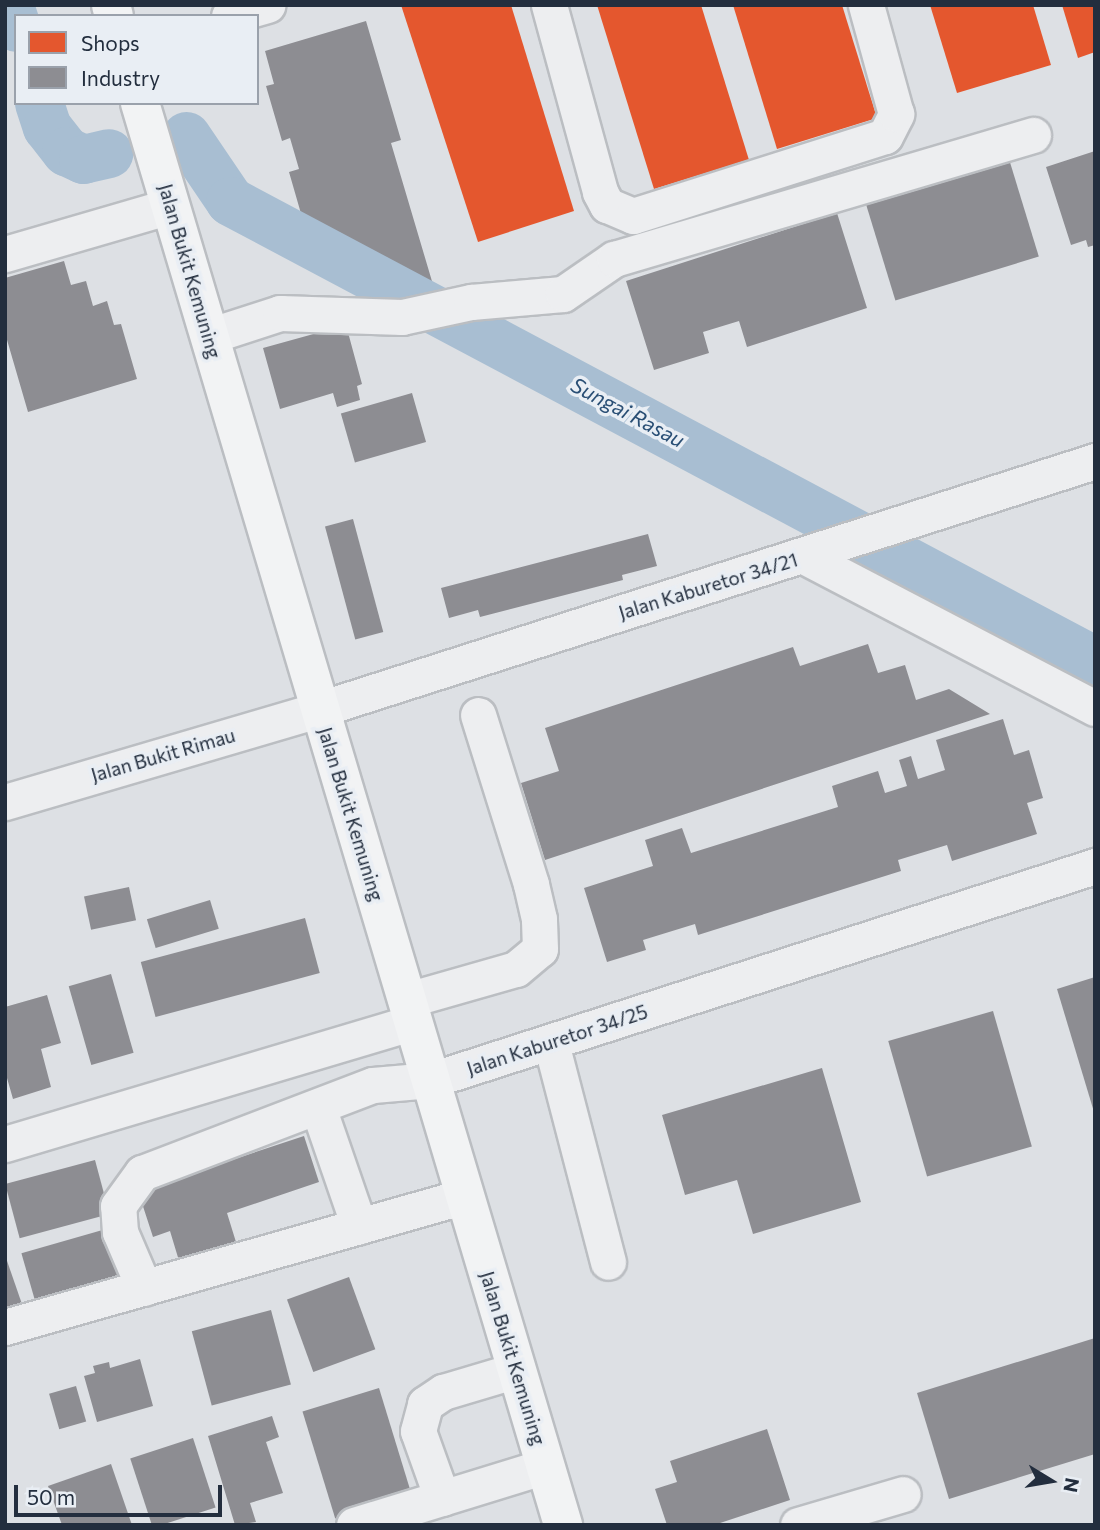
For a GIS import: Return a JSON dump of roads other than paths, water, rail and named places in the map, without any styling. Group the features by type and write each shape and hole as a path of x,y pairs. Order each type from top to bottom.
{"main road":[{"name":"Jalan Bukit Kemuning","path":"141,105 563,1525"}],"street":[{"path":"236,14 267,5"},
{"path":"549,5 600,192 607,205 633,216 885,136 896,114 866,5"},
{"path":"209,336 280,313 402,317 471,302 563,295 614,259 1033,135"},
{"path":"5,254 170,206"},
{"name":"Jalan Kaburetor 34/21","path":"320,709 1095,461"},
{"path":"804,556 1095,708"},
{"name":"Jalan Bukit Rimau","path":"5,802 320,709"},
{"path":"5,1144 410,1011 516,969 540,950 539,919 531,884 478,715"},
{"name":"Jalan Kaburetor 34/25","path":"144,1288 120,1232 118,1206 142,1173 373,1086 431,1080 1095,866"},
{"path":"551,1043 608,1262"},
{"path":"318,1107 359,1226"},
{"path":"5,1327 465,1195"},
{"path":"442,1498 418,1431 425,1404 443,1392 517,1370"},
{"path":"354,1525 546,1466"},
{"path":"798,1525 902,1494"}],"waterway":[{"name":"Sungai Rasau","path":"9,5 14,21"},
{"name":"Sungai Rasau","path":"40,105 47,127 66,151 83,159 108,153"},
{"name":"Sungai Rasau","path":"186,136 230,201 1095,661"}]}
